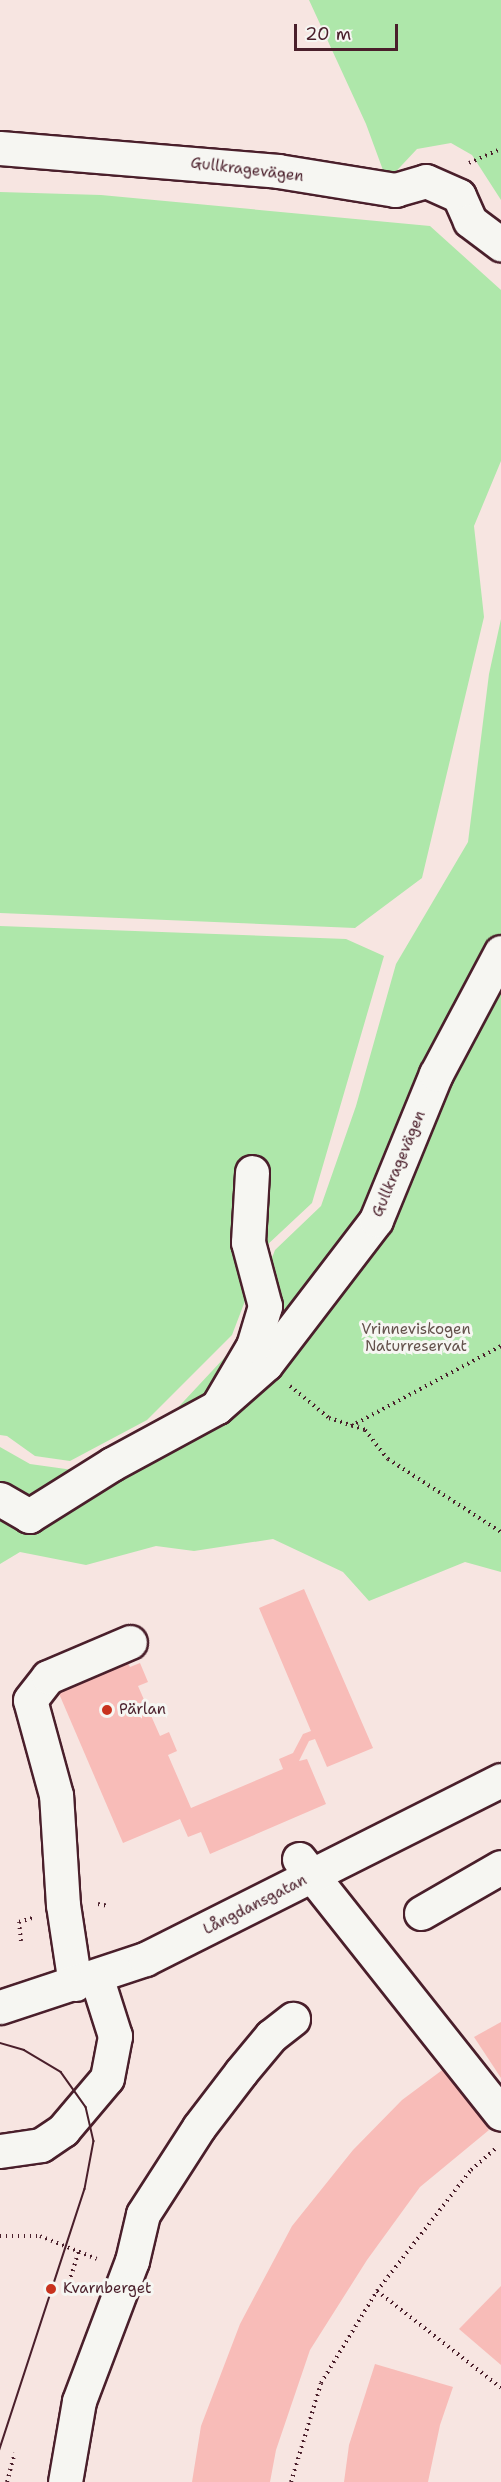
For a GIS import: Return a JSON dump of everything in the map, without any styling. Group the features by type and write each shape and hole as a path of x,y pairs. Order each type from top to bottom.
{"street":[{"name":"Gullkragevägen","path":"0,148 278,171 395,190 426,182 459,196 470,221 501,244"},
{"name":"Gullkragevägen","path":"0,1499 29,1516 112,1464 217,1407 266,1364 376,1220 436,1074 501,952"},
{"path":"217,1407 253,1346 265,1306 248,1242 252,1172"},
{"path":"0,2151 41,2145 63,2130 107,2078 116,2036 85,1980 61,1887 56,1795 30,1700 48,1677 130,1642"},
{"name":"Långdansgatan","path":"0,2007 145,1959 306,1867 501,1780"},
{"path":"306,1867 501,2114"},
{"path":"421,1913 501,1867"},
{"path":"65,2482 79,2401 127,2273 143,2214 199,2127 271,2036 293,2019"}],"path":[{"path":"351,1426 501,1346"},
{"path":"284,1378 294,1392 329,1418 364,1430 388,1459 501,1532"},
{"path":"291,2482 321,2384 376,2291 471,2169 501,2144"},
{"path":"0,2236 40,2236 80,2251 127,2273"},
{"path":"68,2288 80,2251"},
{"path":"376,2291 501,2388"},
{"path":"6,2482 15,2453"}],"green space":[{"path":"309,0 501,0 501,200 472,155 451,143 417,149 387,181 366,124"},
{"path":"0,192 101,195 430,226 501,290 501,461 474,526 484,617 422,878 355,928 0,913"},
{"name":"Vrinneviskogen Naturreservat","path":"501,619 501,1572 465,1562 369,1601 343,1572 273,1539 194,1551 156,1546 86,1565 20,1552 0,1564 0,1447 30,1464 73,1470 156,1431 240,1341 275,1250 321,1206 356,1106 396,964 468,842 489,674"},
{"path":"0,926 346,939 384,956 312,1203 266,1246 232,1335 147,1420 70,1461 35,1456 7,1436 0,1435"}],"building":[{"name":"Pärlan","path":"304,1589 373,1748 327,1767 315,1739 309,1741 299,1761 307,1759 326,1804 210,1854 201,1832 188,1837 180,1819 123,1843 57,1689 126,1659 130,1667 140,1663 148,1682 138,1686 160,1736 169,1732 177,1751 168,1755 191,1808 283,1769 279,1759 293,1753 303,1734 311,1731 259,1608"},
{"path":"501,2022 501,2078 474,2037"},
{"path":"445,2068 489,2130 420,2187 367,2260 310,2350 276,2450 270,2482 192,2482 201,2426 240,2324 292,2226 353,2150 402,2100"},
{"path":"501,2286 501,2365 459,2329"},
{"path":"375,2364 453,2387 440,2425 428,2482 344,2482 349,2445"}],"tram line":[{"path":"0,2043 24,2050 61,2072 86,2107 94,2141 85,2189 0,2449"}],"place":[{"name":"Pärlan","path":"107,1710"},
{"name":"Kvarnberget","path":"51,2289"}]}
